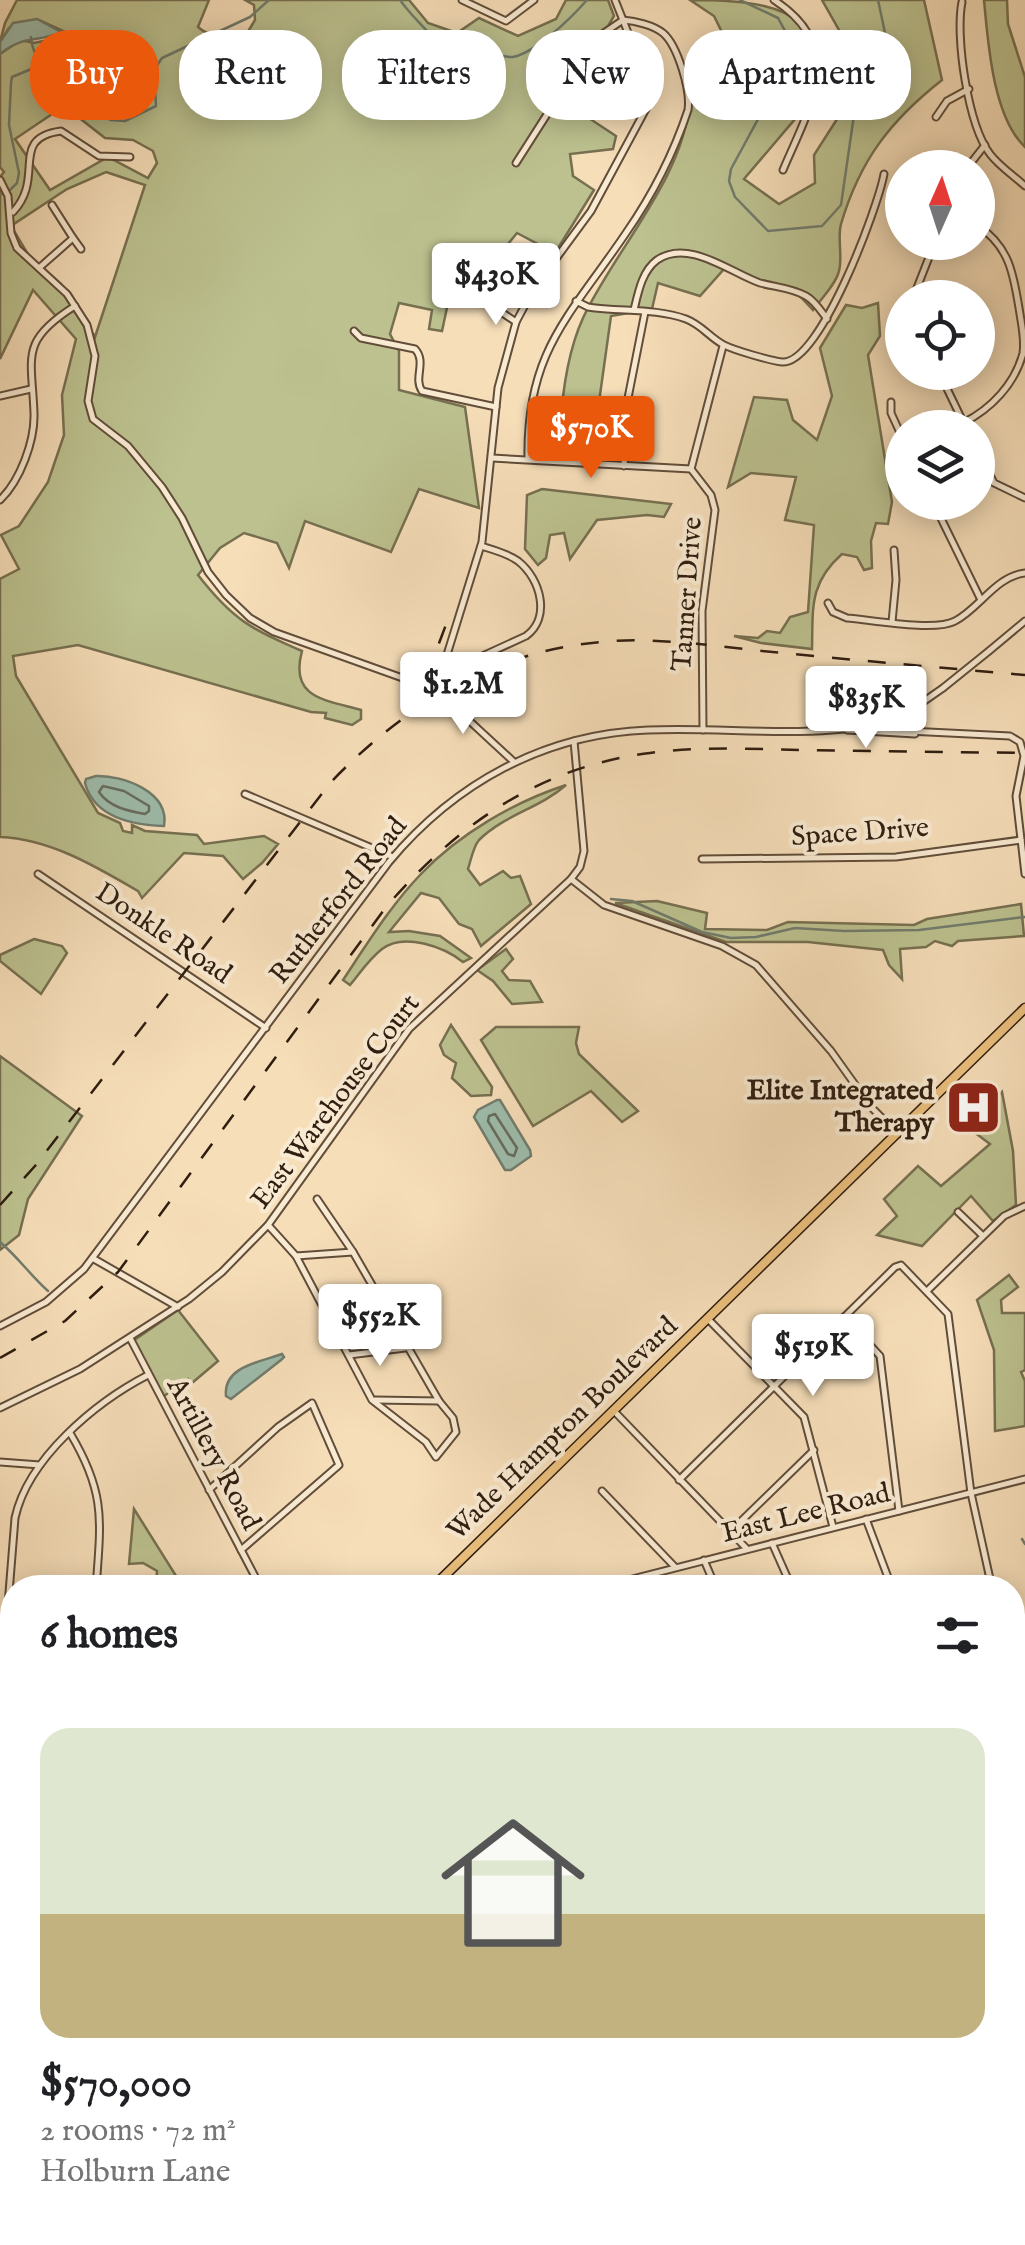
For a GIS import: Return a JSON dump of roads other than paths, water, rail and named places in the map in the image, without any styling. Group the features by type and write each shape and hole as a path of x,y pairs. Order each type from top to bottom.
{"main road":[{"name":"Wade Hampton Boulevard","path":"445,1575 1025,1008"}],"street":[{"path":"462,0 506,21 534,0"},
{"path":"436,690 481,546 502,368 516,322 532,290 592,212 645,112 646,78 615,0"},
{"path":"774,0 804,28 817,50 820,75 783,170"},
{"path":"962,2 959,40 968,89 985,145 1025,186"},
{"path":"623,20 663,33 684,78"},
{"path":"516,162 595,39 623,20"},
{"path":"936,117 947,101 968,89"},
{"path":"528,460 529,422 538,375 556,330 634,221 684,119"},
{"path":"10,214 27,193 30,151 40,136 61,131 98,156 130,157"},
{"path":"981,150 985,145"},
{"path":"576,301 598,308 634,310 694,322 723,345 788,362 808,349 827,319 884,174"},
{"path":"0,180 8,196 15,246 67,294 86,325 94,348 88,401 92,416 128,446 162,487 208,572 226,596 250,618 274,632 436,690 514,762"},
{"path":"52,205 81,249"},
{"path":"39,268 74,238"},
{"path":"986,410 1017,367 1024,347 1023,314 1009,260 995,241"},
{"path":"634,310 643,280 655,262 665,256 692,254 805,296 827,319"},
{"path":"444,274 516,322"},
{"path":"0,500 14,481 30,440 34,414 30,362 36,341 48,325 75,306"},
{"path":"624,466 628,398 645,312"},
{"path":"354,331 362,338 418,352 418,382 422,391 496,407"},
{"path":"492,458 691,469 723,345"},
{"path":"0,396 31,388"},
{"path":"891,402 891,410"},
{"name":"Tanner Drive","path":"691,469 711,495 715,510 702,611 703,730"},
{"path":"995,483 1025,498"},
{"path":"942,520 981,600"},
{"path":"441,675 526,636 537,628 540,619 536,585 524,566 507,554 481,546"},
{"path":"892,622 894,550"},
{"path":"828,603 838,616 944,626 963,616 1012,576 1025,573"},
{"name":"Rutherford Road","path":"2,1325 55,1296 93,1258 393,857 447,804 514,762 574,740 626,731 842,729 906,716 1025,621"},
{"name":"Rutherford Road","path":"891,718 919,705"},
{"path":"906,716 910,728 923,733"},
{"path":"891,718 901,728 923,733"},
{"path":"891,718 895,734"},
{"path":"842,729 1010,736 1020,742 1024,753 1016,792 1025,874"},
{"path":"574,740 584,851 571,879 604,905 722,946 756,965 831,1051 871,1107 898,1134"},
{"path":"245,794 393,857"},
{"name":"Space Drive","path":"702,859 896,857 938,848 1021,840"},
{"name":"Donkle Road","path":"38,874 266,1028"},
{"name":"East Warehouse Court","path":"0,1408 49,1387 130,1338 222,1272 268,1224 408,1031 571,879"},
{"path":"268,1224 296,1256 372,1400 426,1442 436,1458 456,1432 453,1418 318,1199"},
{"path":"927,1290 1009,1212 1025,1206"},
{"path":"958,1212 983,1236"},
{"path":"296,1256 353,1252"},
{"path":"93,1258 178,1306"},
{"path":"679,1480 898,1265 947,1311 950,1320 971,1492 989,1575"},
{"path":"320,1301 379,1302"},
{"path":"0,1315 2,1325"},
{"path":"844,1317 881,1360 899,1511"},
{"path":"708,1318 804,1416 833,1528"},
{"name":"Artillery Road","path":"130,1338 254,1575"},
{"path":"349,1354 407,1348"},
{"path":"10,1575 15,1518 22,1492 40,1465 103,1403 148,1375"},
{"path":"372,1400 439,1401"},
{"path":"209,1490 278,1427 312,1403 338,1465 241,1550"},
{"path":"613,1410 747,1549"},
{"path":"70,1433 90,1468 99,1498 97,1575"},
{"path":"730,1532 814,1450"},
{"path":"0,1462 40,1465"},
{"name":"East Lee Road","path":"643,1575 1025,1479"},
{"path":"602,1491 675,1567"},
{"path":"866,1519 887,1575"},
{"path":"772,1543 786,1575"},
{"path":"704,1560 710,1575"}],"water":[{"path":"37,19 57,30 30,30 30,40 0,54 0,42 13,23"},
{"path":"96,776 131,782 152,795 164,814 164,826 127,821 106,811 90,795 85,783"},
{"path":"497,1100 530,1150 531,1156 511,1170 505,1170 474,1117 478,1110"},
{"path":"282,1354 281,1360 231,1399 226,1396 227,1386 237,1372"}],"waterway":[{"path":"159,62 250,17 269,0"},
{"path":"400,0 437,40 513,57 543,41 587,0"},
{"path":"740,0 778,18 790,40 782,75 731,169 729,181 735,197 768,231 822,226 841,205 855,108 864,91 891,61 878,0"},
{"path":"8,192 17,183 19,173 9,125 12,77 30,70"},
{"path":"110,120 127,120"},
{"path":"611,899 632,901 702,932 731,938 795,928 919,930 1025,917"},
{"path":"0,1242 48,1291"},
{"path":"1022,1539 1025,1544"},
{"path":"1025,1941 1025,1967"}],"railway":[{"path":"406,707 427,675 447,622"},
{"path":"0,1205 35,1166 331,782 389,729 453,687 488,670 562,647 646,640 1025,675"},
{"path":"0,1358 65,1321 118,1272 386,907 442,850 503,804 572,771 610,760 669,751 727,748 1025,753"}],"place":[{"name":"Elite Integrated Therapy","path":"973,1107"}]}
